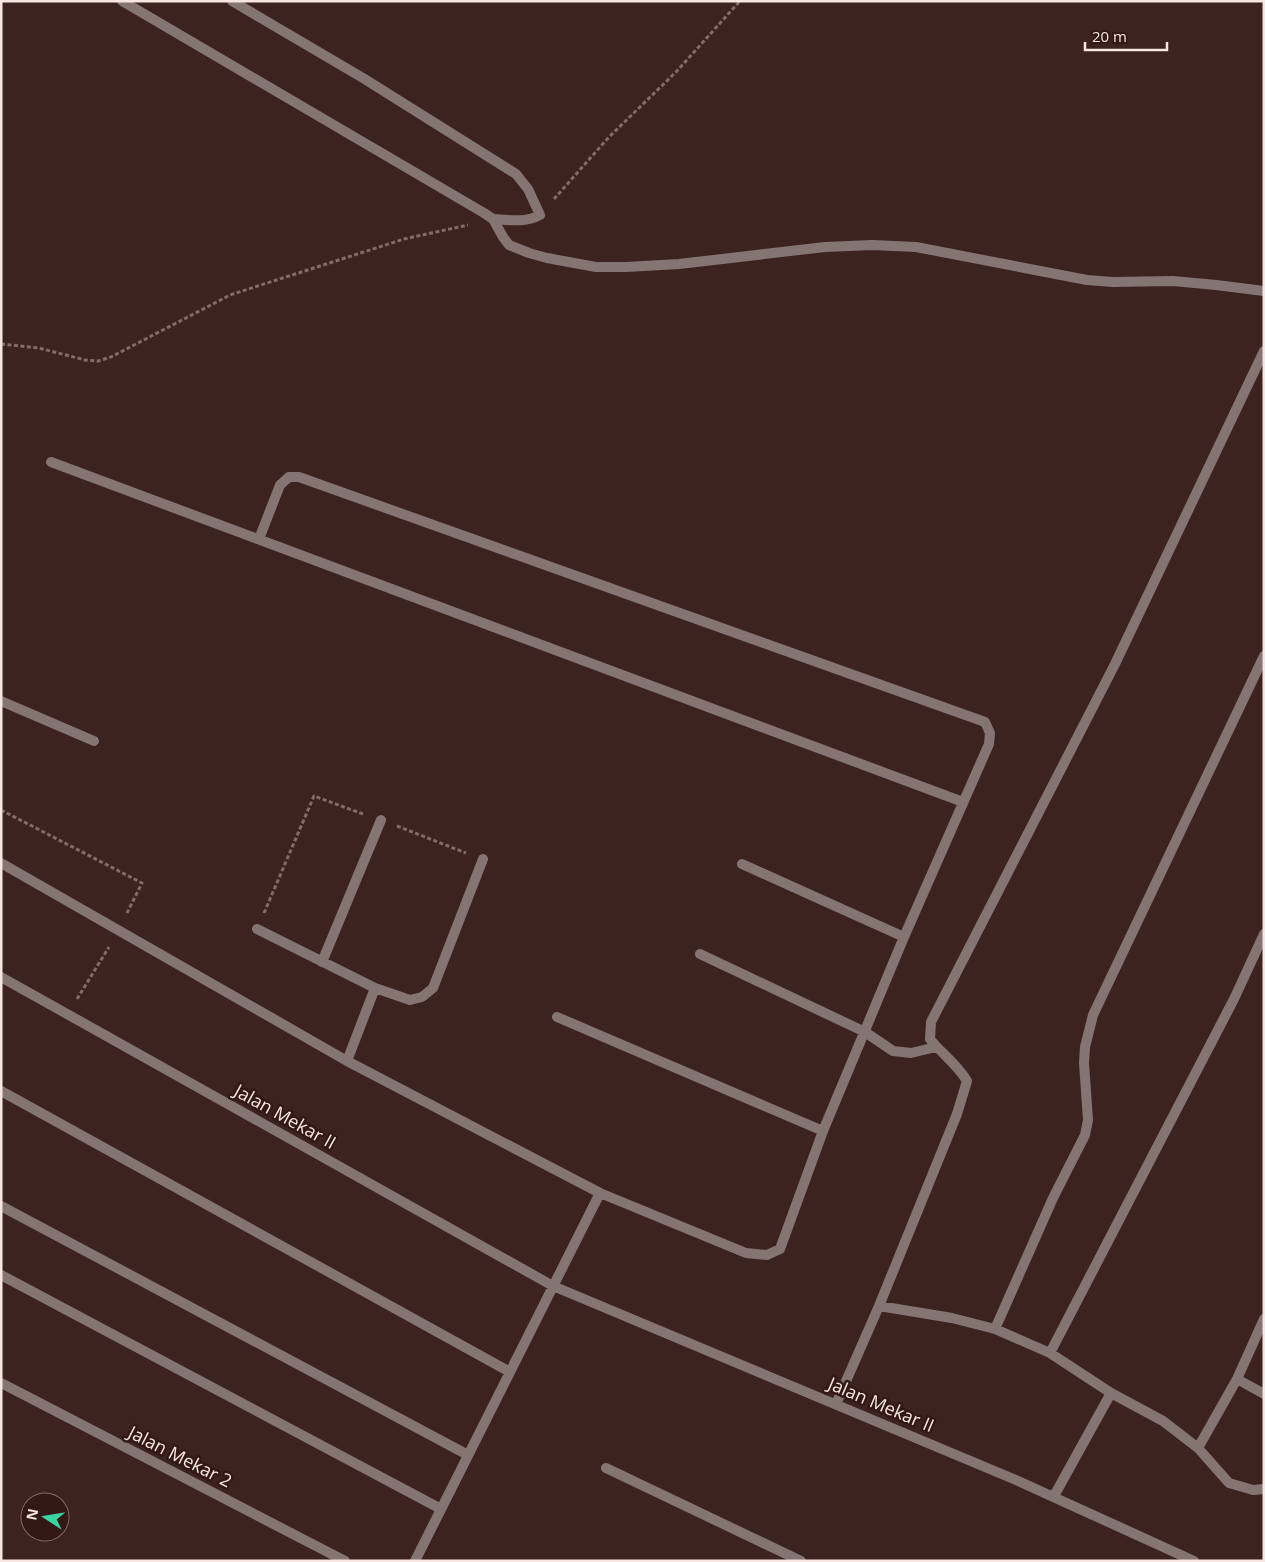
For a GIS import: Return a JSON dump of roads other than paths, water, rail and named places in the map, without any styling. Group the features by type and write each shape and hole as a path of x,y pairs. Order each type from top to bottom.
{"street":[{"path":"122,1 498,228 510,244 529,253 596,267 626,268 679,264 825,247 916,247 1087,280 1113,282 1173,281 1264,292"},
{"path":"232,1 363,78 516,174 528,189 540,215 498,228"},
{"path":"836,1404 879,1306 957,1114 967,1081 960,1070 930,1039 931,1022 1115,664 1264,351"},
{"path":"51,462 963,802"},
{"path":"1,862 347,1061 600,1193 746,1253 767,1255 780,1249 822,1131 904,937 989,744 990,733 984,722 299,477 289,477 280,485 259,539"},
{"path":"995,1329 1053,1198 1085,1135 1088,1120 1084,1063 1085,1048 1093,1015 1264,656"},
{"path":"1,701 94,741"},
{"path":"322,962 381,820"},
{"path":"257,929 375,988 410,1000 422,997 433,988 483,859"},
{"path":"742,864 904,937"},
{"path":"1050,1352 1234,999 1264,934"},
{"path":"700,954 865,1032 893,1051 911,1053 936,1047"},
{"name":"Jalan Mekar II","path":"1,977 553,1286 1054,1496 1194,1561"},
{"path":"347,1061 375,988"},
{"path":"557,1017 822,1131"},
{"path":"1,1091 510,1372"},
{"path":"415,1561 600,1193"},
{"path":"1,1206 468,1455"},
{"path":"1,1276 441,1509"},
{"path":"879,1306 952,1318 995,1329 1050,1352 1110,1393 1163,1421 1198,1448 1229,1483 1253,1490 1264,1489"},
{"path":"1198,1448 1237,1379 1264,1319"},
{"path":"1237,1379 1264,1394"},
{"name":"Jalan Mekar 2","path":"1,1383 344,1561"},
{"path":"1054,1496 1110,1393"},
{"path":"606,1468 801,1561"}]}
